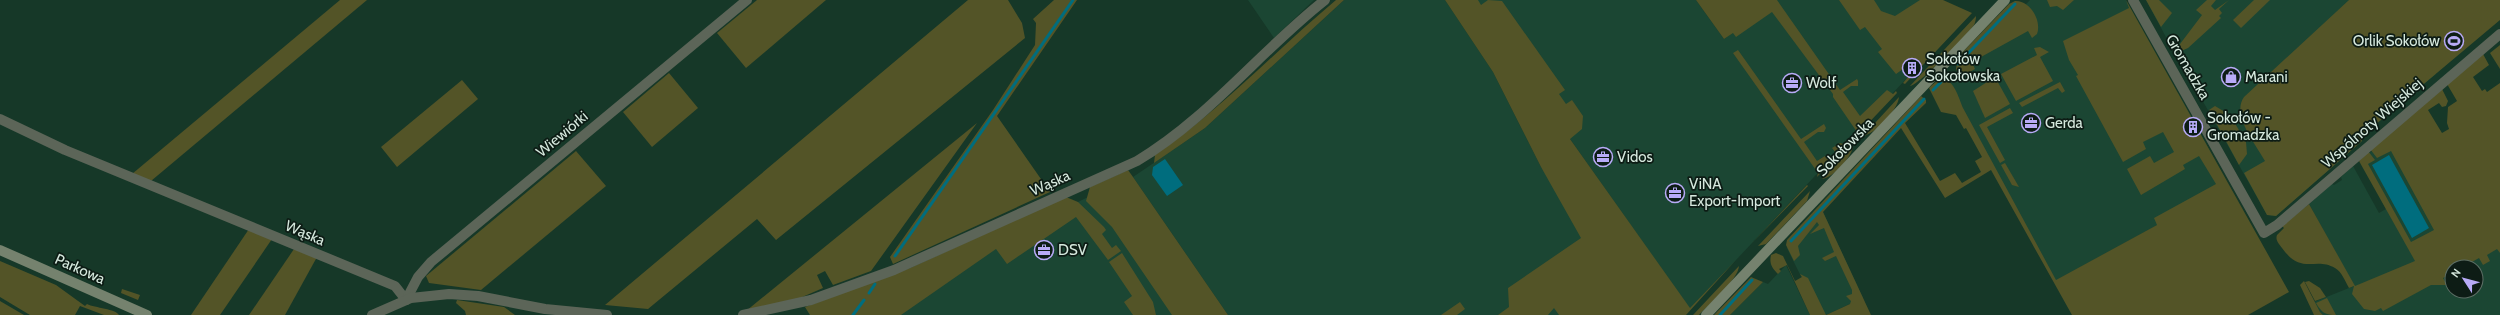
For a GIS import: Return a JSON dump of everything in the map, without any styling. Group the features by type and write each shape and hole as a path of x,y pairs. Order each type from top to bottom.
{"street":[{"name":"Wiewiórki","path":"406,300 418,277 431,262 747,0"},
{"name":"Wąska","path":"742,315 810,300 894,270 1137,161 1171,139 1202,114 1325,0"},
{"name":"Sokołowska","path":"1706,315 2005,0"},
{"name":"Gromadzka","path":"2133,0 2264,233"},
{"name":"Wspólnoty Wiejskiej","path":"2264,233 2277,225 2500,34"},
{"name":"Wąska","path":"0,119 65,150 395,286 406,300"},
{"name":"Parkowa","path":"0,250 147,315"},
{"path":"372,315 406,300 425,296 454,294 545,310 607,315"}],"shaded area":[{"path":"340,0 367,0 151,181 132,174"},
{"path":"757,0 826,0 746,68 717,33"},
{"path":"968,0 1008,0 1022,23 1025,38 776,240 757,219 648,309 605,305"},
{"path":"1054,0 1077,0 997,116 1050,192 893,264 890,257 993,110 1035,45 1036,23 1033,19"},
{"path":"1248,0 1314,0 1274,38"},
{"path":"1336,0 1344,0 1205,128 1154,163 1155,155 1203,119"},
{"path":"1344,0 1445,0 1493,72 1541,167 1647,315 1228,315 1133,177 1205,128"},
{"path":"1445,0 1478,0 1481,5 1488,0 1502,1 1565,90 1559,94 1566,104 1572,100 1583,116 1582,129 1570,139 1690,308 1736,260 1686,315 1559,315 1554,308 1548,315 1498,315 1509,307 1508,288 1581,238 1541,167 1493,72"},
{"path":"1472,0 1696,0 1724,39 1773,5 1770,0 1934,0 1954,28 1690,309"},
{"path":"1696,0 1777,0 1840,90 1857,79 1858,86 1851,86 1843,92 1860,116 1887,90 1893,94 1896,91 1897,93 1859,133 1833,97 1833,94 1772,12 1736,37 1733,33 1724,39"},
{"path":"1839,0 1874,0 1881,11 1895,16 1920,0 1943,0 1972,13 1905,84 1903,83 1908,77 1903,69 1896,74 1878,52 1882,49 1865,27 1860,30"},
{"path":"2030,0 2126,0 2155,56 2111,130 2178,93 2193,120 2189,125 2193,134 2200,133 2229,186 2055,281 1948,85"},
{"path":"2047,0 2074,0 2063,10 2057,6 2050,7"},
{"path":"2126,0 2193,120 2189,125 2193,134 2200,133 2289,292 2248,315 2072,315 1991,170 1945,198 1901,128 1823,212 1871,315 1826,315 1850,304 1851,301 1846,296 1852,294 1852,290 1836,256 1825,261 1822,258 1834,252 1824,228 1810,234 1819,225 1817,222 1798,246 1800,255 1794,261 1786,245 1787,240 1921,96 1926,100 1926,103 1905,123 1940,181 1955,173 1962,183 1981,172 1975,161 1982,157 1966,128 1964,129 1956,115 1941,112 1929,88 1936,82 1942,80 1952,84 1963,108 2056,280 2157,225 2154,218 2216,184 2199,156 2183,165 2185,169 2141,195 2127,169 2150,156 2154,163 2174,152 2163,132 2143,142 2146,149 2123,162 2076,76 2078,75 2069,60 2063,41 2129,8"},
{"path":"2146,0 2407,0 2436,74 2363,135 2362,141 2276,216 2267,215 2183,66 2185,61 2180,52 2177,48 2174,52"},
{"path":"2146,0 2159,0 2172,13 2161,27"},
{"path":"2207,0 2216,0 2211,6 2215,10 2229,0 2219,9 2222,13 2219,16 2221,18 2188,48 2179,52 2177,48 2202,15 2196,10"},
{"path":"2254,0 2270,0 2241,28 2233,20"},
{"path":"2349,0 2500,0 2500,20 2363,135 2362,141 2276,216 2267,215 2244,173 2265,161 2246,129 2241,112 2241,104 2244,97"},
{"path":"2015,1 2025,4 2034,12 2038,23 2037,34 2032,38 2028,31 1972,62 1975,69 1963,76 1959,75 1956,69 1958,57 2009,4"},
{"path":"1976,16 1974,25 1962,39 1932,69 1915,84 1910,86"},
{"path":"2500,45 2500,69 2490,53"},
{"path":"2040,47 2049,52 2040,57 2053,81 2016,101 2001,74 2037,55 2034,48"},
{"path":"1738,50 1801,139 1824,124 1826,128 1824,132 1818,132 1804,142 1817,161 1825,156 1830,160 1836,153 1832,148 1840,143 1847,145 1817,177 1818,173 1733,53"},
{"path":"2483,54 2489,65 2473,77 2482,91 2485,89 2487,92 2500,83 2500,253 2497,249 2487,255 2490,261 2484,264 2484,259 2479,258 2444,259 2444,285 2431,285 2383,311 2381,308 2375,311 2364,309 2352,294 2354,286 2349,288 2340,272 2328,265 2308,264 2296,261 2289,256 2280,245 2277,240 2277,235 2284,228 2282,226 2309,204 2355,286 2415,261 2359,161 2368,151 2375,160 2368,164 2411,242 2434,230 2391,151 2377,158 2370,149 2442,89 2448,101 2446,106 2442,107 2439,103 2428,110 2442,133 2449,129 2447,123 2448,107 2457,101 2447,84"},
{"path":"669,73 698,108 652,147 623,112"},
{"path":"1995,77 2010,104 1985,118 1973,91"},
{"path":"462,80 478,99 397,167 381,147"},
{"path":"2060,82 2065,91 2062,93 2058,88 2022,107 2019,103"},
{"path":"1899,97 1895,108 1885,121 1874,131 1863,136"},
{"path":"2215,106 2230,115 2246,142 2247,154 2239,165 2209,110"},
{"path":"2010,108 2013,113 1987,127 2005,160 2000,163 1979,125"},
{"path":"977,123 871,271 833,285 825,271 817,275 823,288 800,298 746,311"},
{"path":"2388,139 2500,173 2500,315 2323,315 2314,302 2354,286 2309,204 2332,184 2334,185 2342,180 2341,177 2353,166 2379,213 2386,209 2360,160"},
{"path":"1853,146 1852,151 1846,161 1831,175 1822,179"},
{"path":"576,151 606,186 481,290 429,283 426,276"},
{"path":"2005,163 2019,187 2012,185 2001,165"},
{"path":"1128,170 1228,315 1172,315 1112,227 1086,201 1090,187"},
{"path":"1807,185 1808,186 1752,243"},
{"name":"DSV","path":"1090,187 1180,315 810,315 805,307 910,268 1066,197 1076,203 1088,197"},
{"path":"1810,191 1807,201 1766,244 1758,246"},
{"path":"1066,197 1078,202 1104,227 1106,230 1102,234 1112,248 1116,245 1121,251 1108,260 1076,217 1007,264 996,249 901,315 810,315 805,307 910,268"},
{"path":"1823,212 1863,298 1826,315 1820,315 1787,248"},
{"path":"249,229 272,239 220,315 191,315"},
{"path":"294,249 317,257 285,315 249,315"},
{"path":"1122,253 1153,302 1156,315 1133,315 1124,302 1132,296 1109,262"},
{"path":"1776,253 1783,256 1795,281 1802,277 1800,274 1808,278 1826,315 1810,315 1787,265 1779,269 1781,271 1778,274 1773,267 1770,260 1771,255"},
{"path":"0,261 56,285 85,306 87,304 114,311 119,315 104,315 80,306 75,315 30,315 0,297"},
{"path":"1786,265 1810,315 1730,315 1763,282 1768,284"},
{"path":"1739,266 1729,285 1699,315 1693,315"},
{"path":"1751,277 1763,282 1730,315 1714,315"},
{"path":"2304,281 2323,315 2314,315 2300,285"},
{"path":"2309,281 2320,288 2326,297 2315,301 2305,282"},
{"path":"122,289 140,295 138,300 121,293"},
{"path":"2327,298 2336,315 2324,313 2316,303"},
{"path":"457,300 504,307 515,315 466,315 465,311 456,303"},
{"path":"0,301 24,315 0,315"},
{"path":"1460,302 1465,309 1457,315 1441,315"}],"water":[{"path":"2389,155 2429,228 2412,238 2372,165"},
{"path":"1165,159 1183,185 1167,196 1152,175 1153,167"}],"waterway":[{"path":"895,256 1073,0"},
{"path":"1958,64 2015,4"},
{"path":"1933,90 1941,82"},
{"path":"1791,241 1924,99"},
{"path":"1720,315 1752,280"},
{"path":"869,293 875,284"},
{"path":"853,315 864,300"}],"place":[{"name":"Orlik Sokołów","path":"2454,41"},
{"name":"Sokołów Sokołowska","path":"1912,68"},
{"name":"Marani","path":"2231,77"},
{"name":"Wolf","path":"1792,83"},
{"name":"Gerda","path":"2031,123"},
{"name":"Sokołów - Gromadzka","path":"2193,127"},
{"name":"Vidos","path":"1603,157"},
{"name":"ViNA Export-Import","path":"1675,193"},
{"name":"DSV","path":"1044,250"}]}
